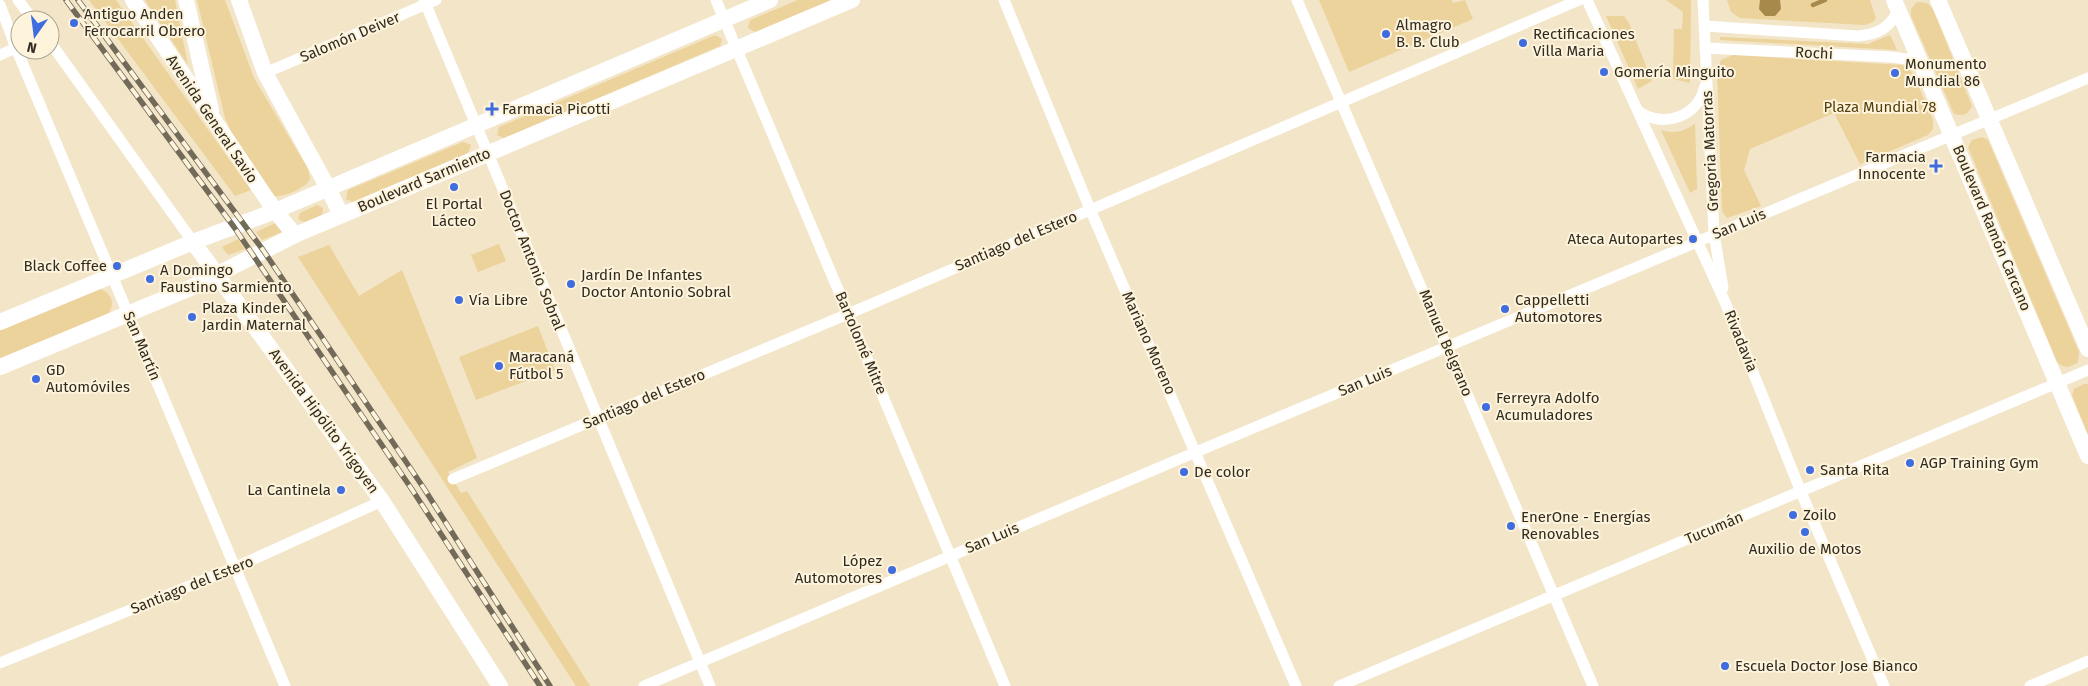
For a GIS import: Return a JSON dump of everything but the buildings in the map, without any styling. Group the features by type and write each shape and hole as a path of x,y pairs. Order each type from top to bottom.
{"main road":[{"name":"Avenida General Savio","path":"133,0 275,211 295,235"},
{"path":"186,0 214,120"},
{"path":"239,0 265,73 341,215"},
{"name":"Boulevard Sarmiento","path":"0,322 193,242 275,211 770,0"},
{"name":"Boulevard Sarmiento","path":"0,367 128,315 341,215 852,0"},
{"path":"1938,2 2088,349"},
{"name":"Boulevard Ramón Carcano","path":"1899,3 1922,64 2088,456"},
{"name":"Avenida Hipólito Yrigoyen","path":"193,242 382,501 500,686"}],"street":[{"name":"Bartolomé Mitre","path":"716,0 1005,686"},
{"name":"Mariano Moreno","path":"1004,0 1090,209 1296,686"},
{"name":"Manuel Belgrano","path":"1297,0 1448,346 1593,686"},
{"name":"Santiago del Estero","path":"452,479 848,314 1340,101 1579,0"},
{"name":"Rivadavia","path":"1587,0 1725,302 1801,492 1884,686"},
{"name":"Gregoria Matorras","path":"1703,0 1714,234 1725,302"},
{"name":"Salomón Deiver","path":"265,73 428,1"},
{"name":"Doctor Antonio Sobral","path":"428,1 476,126 710,686"},
{"name":"Rochi","path":"1705,26 1858,36 1878,33 1887,28 1899,3"},
{"name":"San Martín","path":"0,5 10,28"},
{"name":"Rochi","path":"1705,48 1907,58 1922,64"},
{"name":"Avenida Hipólito Yrigoyen","path":"60,56 193,242"},
{"name":"San Martín","path":"23,60 128,315 285,686"},
{"name":"San Luis","path":"644,686 1697,241 2088,78"},
{"path":"1638,110 1648,118 1661,121 1675,119 1695,106 1703,97 1707,80"},
{"name":"Tucumán","path":"1339,686 2088,370"},
{"name":"Santiago del Estero","path":"0,663 236,567 382,501"},
{"path":"2030,686 2088,661"}],"green space":[{"path":"89,0 116,0 251,190 235,196"},
{"path":"145,0 175,0 188,65 148,5"},
{"path":"197,0 225,0 254,78 308,169 310,179 299,189 288,194 273,196 231,132 225,118"},
{"path":"798,0 831,0 755,32 748,28 750,20"},
{"name":"Almagro B. B. Club","path":"1319,0 1452,0 1453,3 1465,0 1473,19 1349,72"},
{"path":"1666,0 1691,0 1690,83 1673,79 1674,29 1682,29 1683,12"},
{"path":"1727,0 1870,0 1876,18 1873,22 1865,25 1740,18 1731,12"},
{"path":"1917,2 1927,3 1933,9 1972,106 1965,114 1954,114 1911,16 1911,9"},
{"path":"1606,16 1624,16 1629,23 1652,81 1638,89"},
{"path":"715,35 722,39 720,46 504,138 497,135 499,127"},
{"path":"1890,35 1897,50 1720,40 1720,37 1868,44"},
{"name":"Plaza Mundial 78","path":"1733,55 1902,65 1911,71 1914,76 1933,120 1933,129 1928,135 1860,164 1834,113 1750,149 1744,170 1761,206 1727,218 1722,211 1717,71 1721,60"},
{"path":"1695,123 1697,189 1690,193 1661,130 1679,131"},
{"path":"1982,137 1988,140 2079,352 2078,362 2072,366 2065,367 2057,362 1968,147 1972,140"},
{"path":"463,142 471,145 468,153 353,202 346,199 348,190"},
{"path":"317,205 323,208 322,215 304,222 298,219 300,213"},
{"path":"275,223 282,232 262,240 256,232"},
{"path":"238,239 245,249 228,255 222,247"},
{"path":"499,244 506,261 478,272 471,255"},
{"path":"329,245 359,296 402,270 477,458 448,472 461,493 467,491 590,686 576,686 298,257"},
{"path":"97,288 109,294 111,298 112,305 108,314 0,359 0,328"},
{"path":"538,326 555,370 476,400 459,357"},
{"path":"2088,384 2088,435 2072,395 2074,389"}],"shaded area":[{"path":"1760,0 1780,0 1781,9 1775,16 1765,16 1759,9"}],"waterway":[{"path":"1813,5 1825,0"}],"railway":[{"path":"66,0 234,227 413,491 540,686"},
{"path":"78,0 263,250 423,487 550,686"}],"place":[{"name":"Antiguo Anden Ferrocarril Obrero","path":"74,23"},
{"name":"Almagro B. B. Club","path":"1386,34"},
{"name":"Rectificaciones Villa Maria","path":"1523,43"},
{"name":"Gomería Minguito","path":"1604,72"},
{"name":"Monumento Mundial 86","path":"1895,73"},
{"name":"Farmacia Picotti","path":"492,109"},
{"name":"Farmacia Innocente","path":"1936,166"},
{"name":"El Portal Lácteo","path":"454,187"},
{"name":"Ateca Autopartes","path":"1693,239"},
{"name":"Black Coffee","path":"117,266"},
{"name":"A Domingo Faustino Sarmiento","path":"150,279"},
{"name":"Jardín De Infantes Doctor Antonio Sobral","path":"571,284"},
{"name":"Vía Libre","path":"459,300"},
{"name":"Cappelletti Automotores","path":"1505,309"},
{"name":"Plaza Kinder Jardin Maternal","path":"192,317"},
{"name":"Maracaná Fútbol 5","path":"499,366"},
{"name":"GD Automóviles","path":"36,379"},
{"name":"Ferreyra Adolfo Acumuladores","path":"1486,407"},
{"name":"AGP Training Gym","path":"1910,463"},
{"name":"Santa Rita","path":"1810,470"},
{"name":"De color","path":"1184,472"},
{"name":"La Cantinela","path":"341,490"},
{"name":"Zoilo","path":"1793,515"},
{"name":"EnerOne - Energías Renovables","path":"1511,526"},
{"name":"Auxilio de Motos","path":"1805,532"},
{"name":"López Automotores","path":"892,570"},
{"name":"Escuela Doctor Jose Bianco","path":"1725,666"}]}
